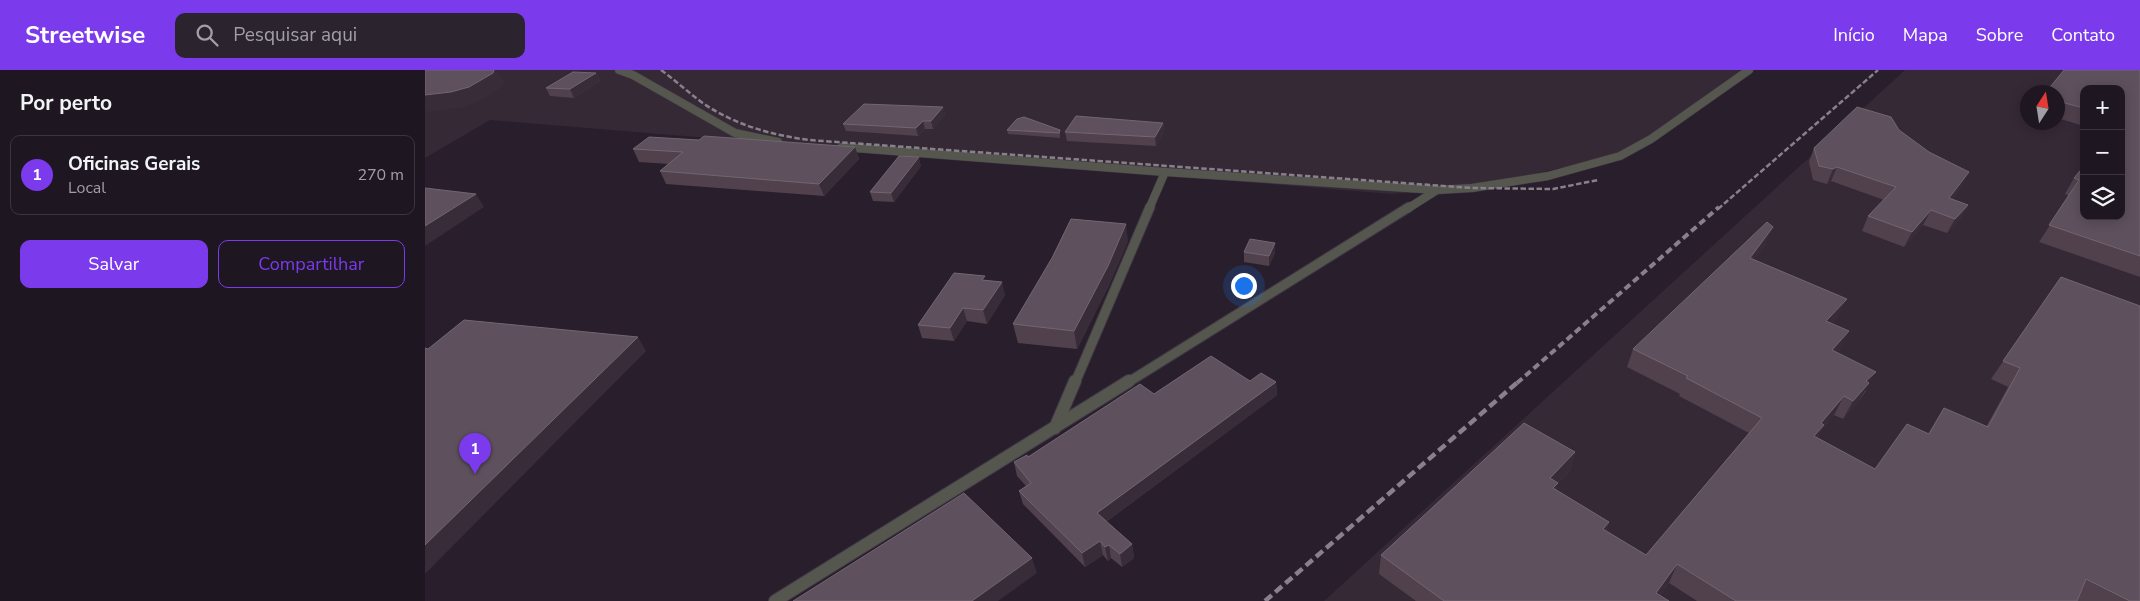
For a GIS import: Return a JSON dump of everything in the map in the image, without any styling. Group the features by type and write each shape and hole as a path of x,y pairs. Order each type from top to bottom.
{"lane":[{"path":"619,70 633,75 735,132 771,141 791,143"},
{"path":"830,146 1165,172 1437,190 1473,188 1548,176 1620,156 1651,139 1749,70"},
{"path":"1055,428 1165,172"},
{"path":"775,601 1437,190"}],"shaded area":[{"path":"425,70 1747,70 1629,153 1470,188 1391,194 490,120 425,158"},
{"path":"1905,70 2140,70 2140,601 1324,601"}],"building":[{"path":"425,70 494,70 493,73 469,87 451,92 425,95"},
{"path":"2064,70 2140,70 2140,256 2049,225 2079,180 2074,178 2080,171 2080,220 2125,220 2125,85 2080,85 2080,107 2065,103 2065,85 2052,85"},
{"path":"573,72 596,73 570,89 546,88"},
{"path":"864,104 943,107 931,121 923,121 916,128 843,124"},
{"path":"1857,107 1891,117 1899,130 1929,152 1969,172 1949,198 1968,205 1955,219 1931,210 1912,232 1868,216 1896,187 1837,167 1833,169 1819,166 1814,148"},
{"path":"1076,116 1163,123 1155,137 1065,132"},
{"path":"1024,117 1060,130 1059,133 1007,130 1017,119"},
{"path":"704,136 855,147 819,184 660,171 683,152 633,149 649,137 699,140"},
{"path":"899,156 919,157 891,193 870,192"},
{"path":"425,188 476,194 425,226"},
{"path":"1071,219 1126,224 1108,266 1074,331 1013,324 1052,258"},
{"path":"1767,222 1773,227 1750,258 1847,299 1826,321 1849,331 1832,350 1876,372 1866,381 1869,383 1853,401 1844,396 1821,423 1824,425 1814,436 1875,469 1907,424 1929,434 1944,408 1988,427 2020,368 2003,361 2061,277 2140,306 2140,601 2130,601 2086,579 2077,601 1736,601 1677,564 1656,593 1669,601 1444,601 1381,555 1524,423 1575,452 1550,478 1558,483 1553,488 1609,522 1603,529 1646,555 1762,418 1686,378 1688,376 1633,349"},
{"path":"1250,239 1275,243 1269,256 1244,252"},
{"path":"954,273 985,276 982,280 1002,282 983,310 963,308 950,328 918,325"},
{"path":"464,320 638,337 425,545 425,348 428,349"},
{"path":"1211,356 1250,381 1261,373 1276,382 1097,513 1132,544 1120,554 1109,545 1105,547 1100,541 1082,553 1019,491 1031,483 1014,462 1027,455 1028,457 1140,384 1154,394"},
{"path":"964,493 1032,558 972,601 793,601"}],"railway":[{"path":"661,70 704,104 729,118 768,132 809,140 1472,188 1553,189 1598,180"},
{"path":"1718,209 1878,70"},
{"path":"1517,383 1719,207"},
{"path":"1265,601 1519,381"}],"place":[{"name":"Oficinas Gerais","path":"475,474"}]}
